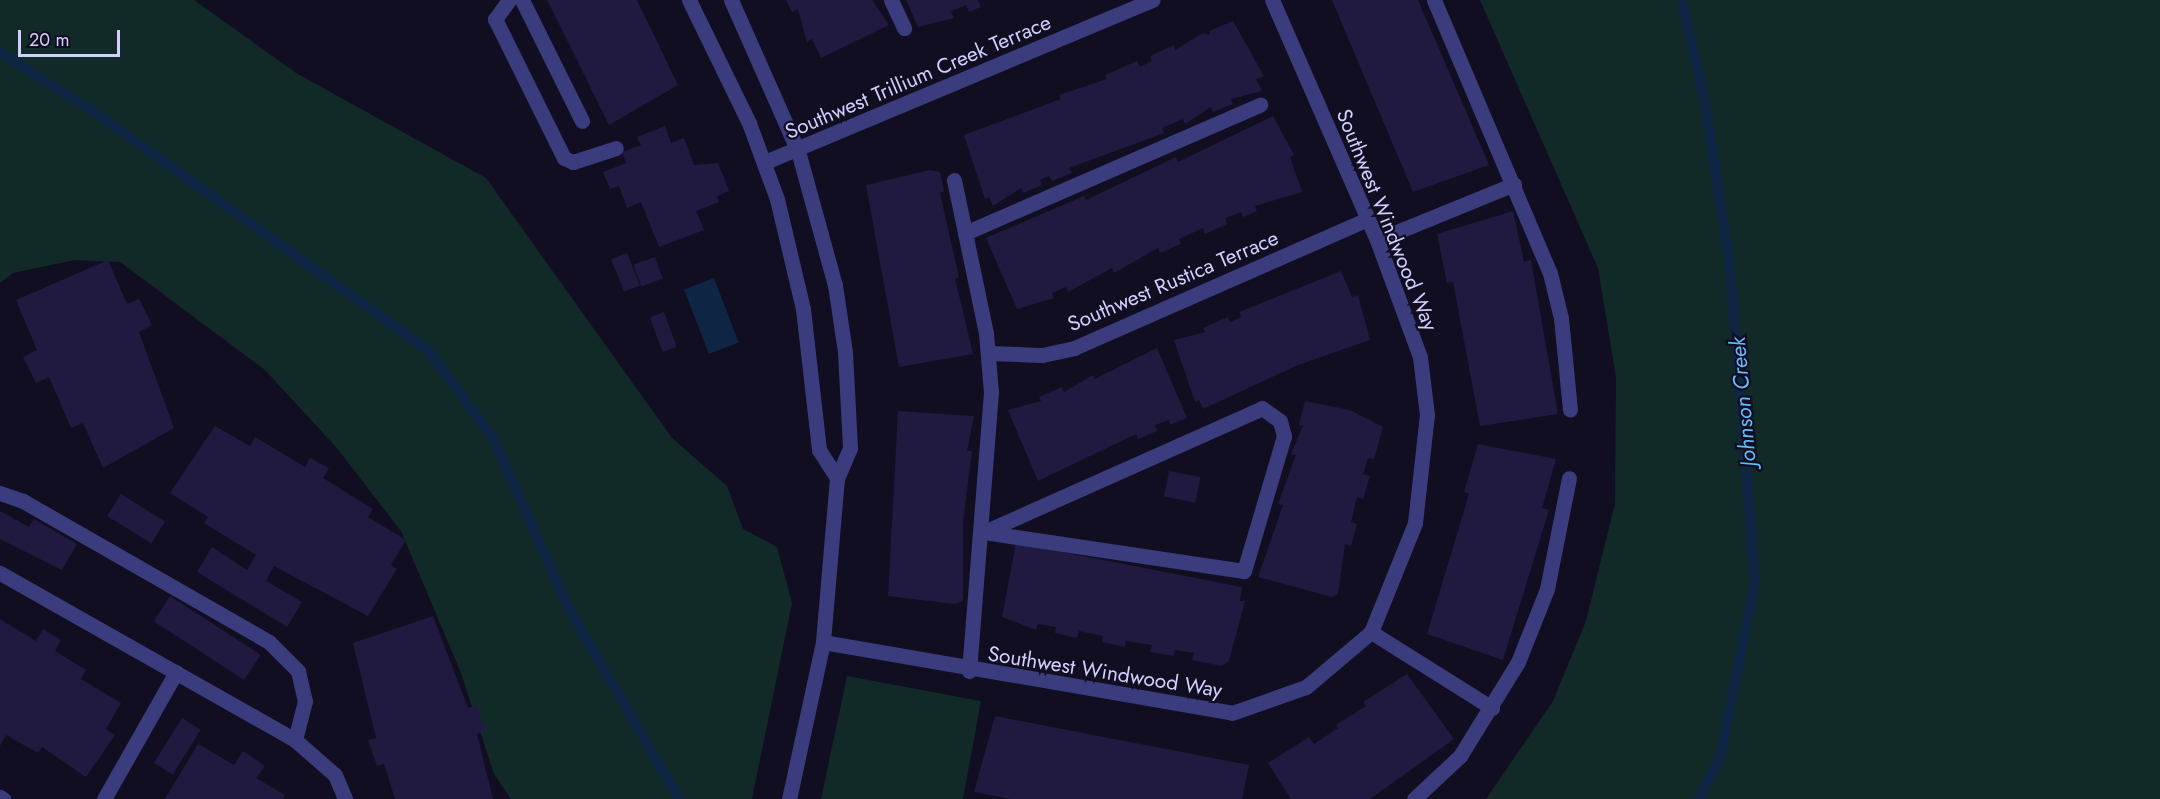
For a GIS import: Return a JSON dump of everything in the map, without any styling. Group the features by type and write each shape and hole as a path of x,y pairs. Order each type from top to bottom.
{"street":[{"path":"509,0 495,19 564,158 573,162 616,148"},
{"path":"522,0 582,121"},
{"path":"689,0 765,162 803,309 819,450 837,478"},
{"path":"731,0 798,151 835,285 845,352 850,448 837,478 823,642 789,799"},
{"path":"891,0 904,28"},
{"name":"Southwest Trillium Creek Terrace","path":"765,162 798,151 1153,0"},
{"name":"Southwest Windwood Way","path":"823,642 969,671 1232,713 1306,687 1343,661 1371,632 1416,523 1427,415 1419,357 1377,240 1272,0"},
{"path":"1434,0 1514,184 1553,285 1570,410"},
{"path":"965,233 1260,105"},
{"path":"954,180 989,353 984,532 969,671"},
{"path":"1377,240 1514,184"},
{"name":"Southwest Rustica Terrace","path":"989,353 1042,355 1074,348 1368,219"},
{"path":"1262,408 1280,421 1284,436 1244,571 984,532 1262,408"},
{"path":"1414,799 1460,756 1492,708 1518,662 1547,589 1569,478"},
{"path":"0,493 23,501 268,642 298,671 305,701 295,740"},
{"path":"0,573 295,740 335,775 345,799"},
{"path":"1371,632 1492,708"},
{"path":"104,799 176,672"}],"green space":[{"path":"0,0 194,0 296,73 486,178 672,438 727,486 743,529 777,547 792,603 752,799 511,799 494,774 461,673 401,531 336,447 265,370 120,262 75,260 13,273 0,283"},
{"path":"1480,0 2160,0 2160,799 1486,799 1553,701 1586,621 1615,503 1616,378 1598,268"},
{"path":"847,676 981,701 963,799 821,799"}],"water":[{"path":"714,278 739,342 709,354 684,289"}],"building":[{"path":"547,0 637,0 678,85 609,125"},
{"path":"786,0 872,0 889,25 821,58 812,39 807,42 798,9 792,12"},
{"path":"906,0 978,0 981,7 969,12 966,5 951,11 954,18 918,27"},
{"path":"1332,0 1418,0 1489,165 1413,192"},
{"path":"1233,21 1264,76 1256,79 1262,91 1231,99 1233,104 1213,112 1211,107 1185,124 1183,119 1162,128 1164,133 1069,168 1072,173 1052,181 1049,176 1040,180 1042,185 1023,193 1021,188 993,206 989,197 985,199 964,135 1061,99 1059,95 1107,79 1105,75 1137,61 1140,67 1152,61 1150,56 1174,45 1175,50 1203,33 1210,35 1209,31"},
{"path":"1273,116 1294,155 1290,157 1302,192 1255,206 1257,211 1243,217 1241,212 1225,218 1227,224 1205,234 1203,228 1179,239 1181,244 1160,253 1158,248 1114,273 1112,268 1068,292 1066,287 1052,293 1054,298 1017,309 986,238 1084,196 1086,200 1176,157 1178,162"},
{"path":"665,126 671,143 684,138 694,165 718,163 729,191 717,196 719,202 696,211 704,230 659,247 641,202 627,208 619,186 610,189 603,172 626,163 622,152 641,145 637,137"},
{"path":"930,170 940,172 944,191 940,193 959,278 955,278 973,354 899,367 866,185"},
{"path":"1513,211 1524,262 1531,260 1558,414 1480,426 1453,282 1447,283 1437,234"},
{"path":"627,253 640,285 624,292 611,259"},
{"path":"655,257 663,279 641,286 633,265"},
{"path":"108,260 127,304 139,299 152,325 139,332 174,428 103,468 83,423 71,428 49,377 36,383 23,357 37,350 16,300"},
{"path":"1341,271 1352,297 1358,295 1370,340 1298,365 1203,409 1199,400 1195,402 1174,340 1205,332 1203,328 1228,317 1230,322 1241,317 1239,312"},
{"path":"664,312 677,347 663,352 650,317"},
{"path":"1157,348 1187,418 1170,425 1169,420 1155,425 1157,431 1138,439 1136,434 1038,481 1008,410 1041,401 1039,397 1062,387 1064,392 1093,375 1095,379"},
{"path":"1305,401 1350,410 1383,427 1374,459 1368,458 1363,474 1370,476 1363,499 1357,497 1351,522 1357,524 1351,546 1345,544 1338,594 1332,597 1258,577 1283,505 1278,504 1296,455 1291,454 1303,426 1299,425"},
{"path":"898,411 974,416 967,451 972,451 963,523 963,601 955,604 888,596"},
{"path":"215,426 250,446 255,437 305,467 310,458 329,468 323,478 373,509 368,517 406,540 391,565 397,569 368,616 274,566 266,581 302,602 287,627 197,572 212,547 247,570 256,555 204,523 208,517 170,493"},
{"path":"1478,444 1556,459 1542,508 1549,510 1503,660 1427,634 1469,494 1464,492"},
{"path":"1169,471 1200,477 1195,503 1164,497"},
{"path":"121,494 165,522 151,544 107,516"},
{"path":"0,511 29,527 34,519 77,544 62,570 0,539"},
{"path":"1016,543 1242,587 1240,601 1245,601 1229,661 1222,666 1192,660 1194,653 1175,650 1174,656 1150,652 1152,645 1126,641 1125,647 1102,642 1103,636 1079,631 1077,638 1055,633 1056,627 1038,624 1036,630 1002,617"},
{"path":"170,596 261,655 244,680 154,621"},
{"path":"433,616 468,708 477,705 485,731 477,734 493,799 395,799 384,764 377,766 368,740 376,738 353,643"},
{"path":"0,619 36,641 43,629 61,640 55,651 86,670 81,679 121,703 106,729 115,735 86,777 42,747 38,753 6,735 0,746"},
{"path":"1407,674 1454,739 1370,799 1291,799 1268,763 1309,737 1314,744 1338,728 1336,725 1366,706 1363,702"},
{"path":"995,716 1249,765 1242,799 1010,799 974,792"},
{"path":"182,718 201,730 173,775 154,763"},
{"path":"198,744 234,765 243,751 265,766 256,778 285,795 283,799 165,799"}],"waterway":[{"name":"Johnson Creek","path":"1682,0 1706,108 1730,266 1755,581 1721,755 1699,799"},
{"path":"0,52 97,114 428,350 494,440 569,609 679,799"}]}
